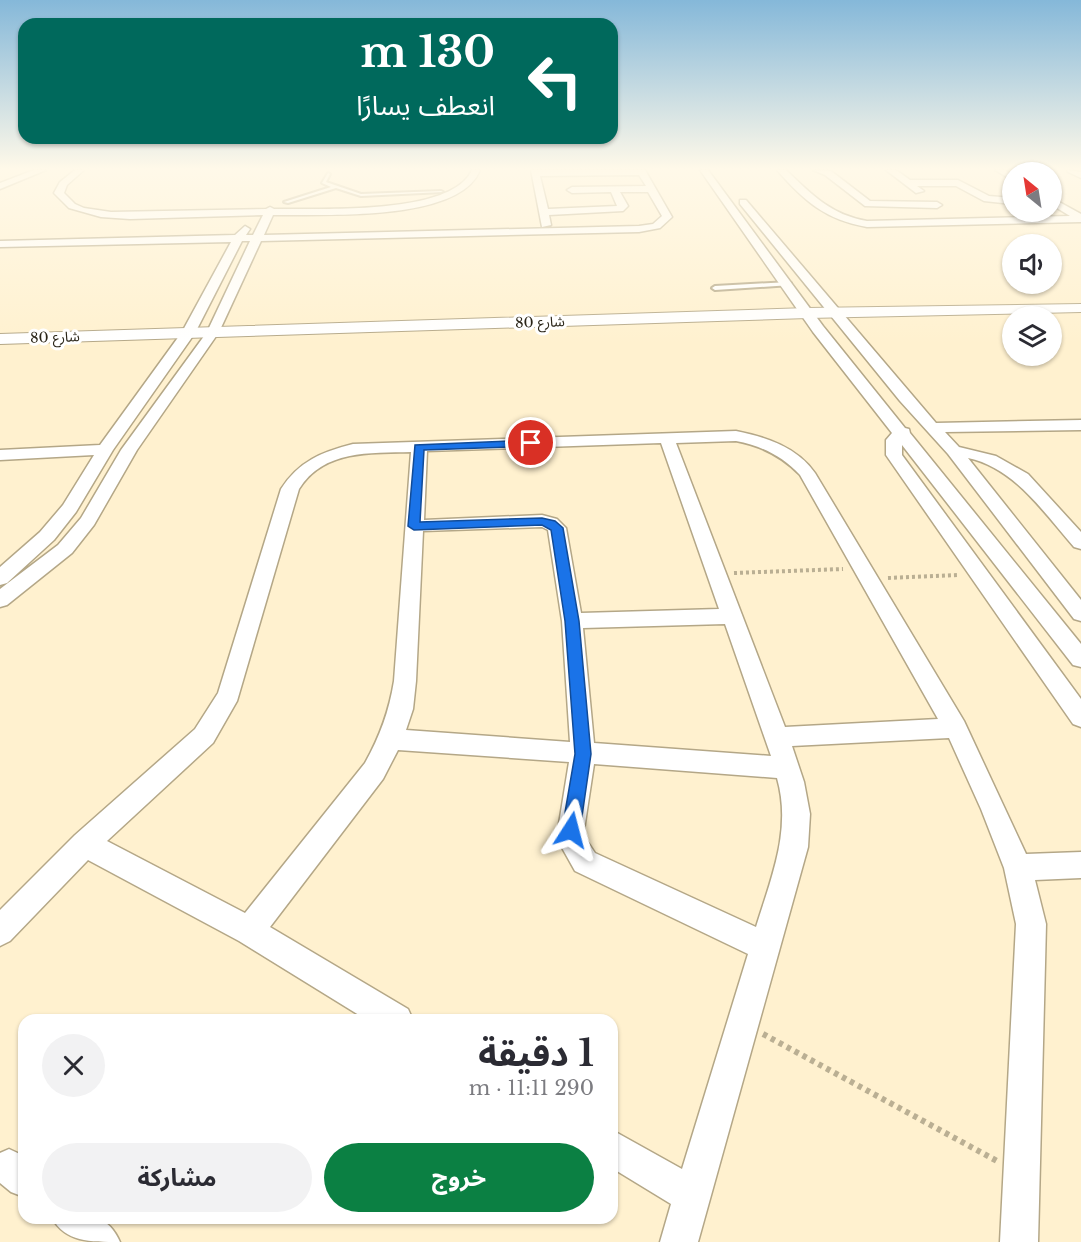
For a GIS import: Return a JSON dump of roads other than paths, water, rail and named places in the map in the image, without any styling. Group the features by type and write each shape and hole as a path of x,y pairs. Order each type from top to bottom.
{"street":[{"path":"0,578 47,536 70,508 105,450 189,333 239,237 248,228"},
{"path":"0,600 65,549 88,521 129,450 213,332 258,228"},
{"path":"0,244 645,228"},
{"path":"747,228 818,328 903,432 1081,659"},
{"path":"765,228 846,328 954,452 1081,614"},
{"name":"شارع 80","path":"0,339 836,313 1081,308"},
{"path":"1062,324 1081,323"},
{"path":"712,332 1002,325"},
{"path":"154,351 225,349"},
{"path":"931,428 1081,425"},
{"path":"903,432 894,440 894,455 1081,717"},
{"path":"0,931 85,844 204,736 229,695 290,489 297,476 312,464 331,455 353,449 736,436 769,444 796,460 807,473 956,728 994,809 1018,868 1031,924 1019,1242"},
{"path":"667,439 777,737 797,814 794,847 679,1242"},
{"path":"249,932 374,771 391,739 401,709 405,681 418,447"},
{"path":"0,455 105,450"},
{"path":"954,452 970,452 1012,470 1081,543"},
{"path":"414,526 542,521 555,525 572,621 583,754 571,830 575,846 585,862 764,946"},
{"path":"572,621 732,616"},
{"path":"777,737 956,728"},
{"path":"391,739 786,768"},
{"path":"85,844 249,932 387,1014"},
{"path":"1018,868 1081,865"},
{"path":"618,1152 692,1196"},
{"path":"79,1224 101,1242"}],"lane":[{"path":"715,288 789,284"}]}
